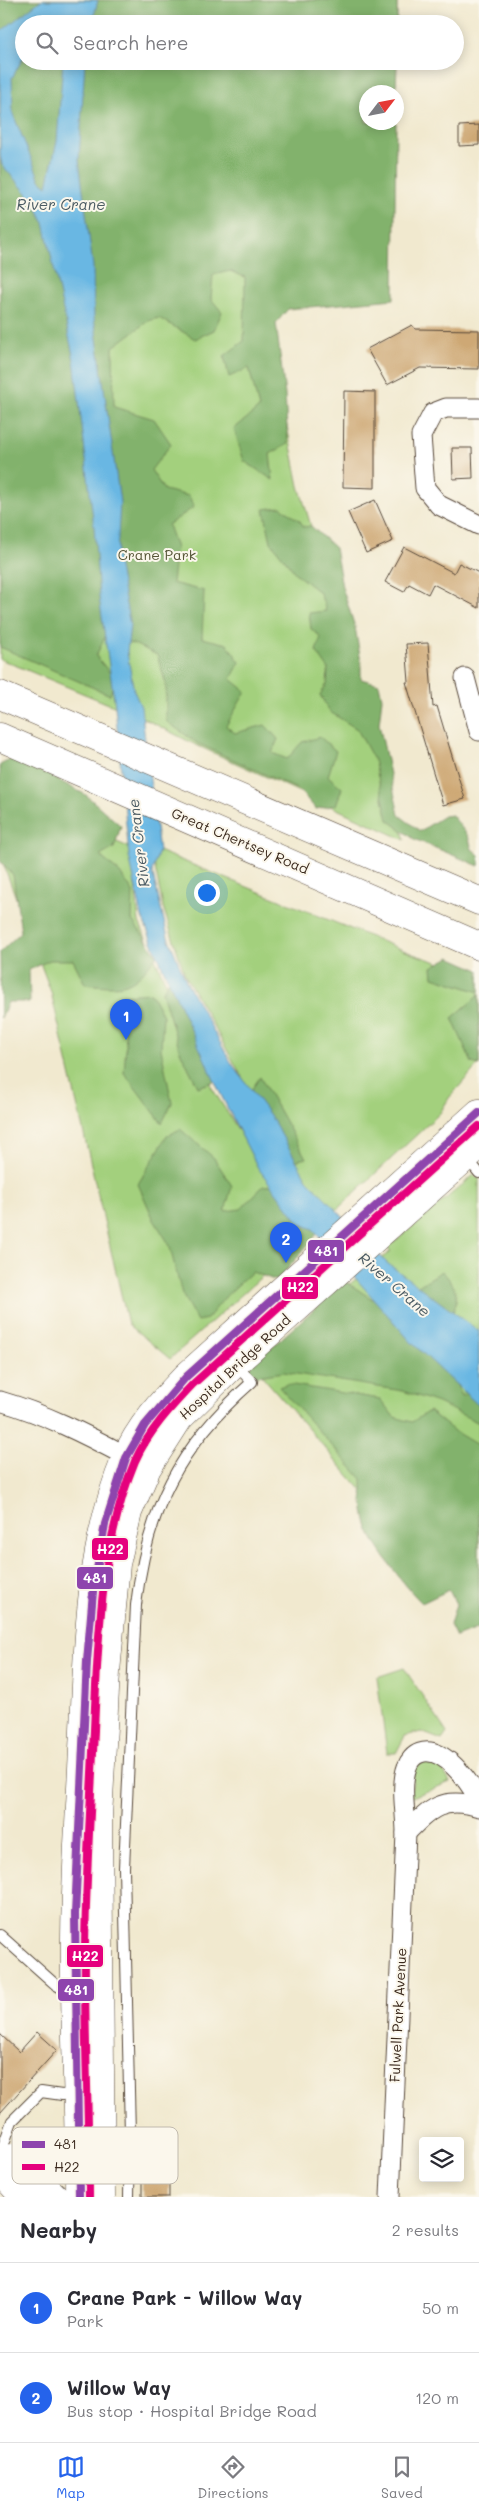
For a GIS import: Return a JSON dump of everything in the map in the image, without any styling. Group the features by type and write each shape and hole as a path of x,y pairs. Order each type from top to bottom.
{"main road":[{"path":"0,695 479,901"},
{"name":"Great Chertsey Road","path":"0,737 479,946"},
{"name":"Hospital Bridge Road","path":"101,2127 98,1817 106,1672 116,1564 137,1462 179,1418 227,1355 383,1213 479,1114"},
{"name":"Hospital Bridge Road","path":"383,1213 474,1158"},
{"name":"Hospital Bridge Road","path":"79,2127 78,2092 100,1977"},
{"path":"3,2158 12,2175"},
{"path":"17,2184 24,2197"},
{"path":"38,2184 55,2197"},
{"name":"Hospital Bridge Road","path":"79,2184 79,2197"},
{"name":"Hospital Bridge Road","path":"101,2184 101,2197"}],"street":[{"path":"479,408 446,408 434,413 421,436 425,488 439,505 479,525"},
{"path":"465,678 479,731"},
{"path":"0,1401 30,1410 74,1428 137,1462"},
{"name":"Fulwell Park Avenue","path":"390,2197 406,1833 405,1777 408,1765 416,1755 428,1750 441,1754 469,1784 479,1800"},
{"path":"406,1833 427,1812 442,1804 461,1801 479,1807"}],"lane":[{"path":"129,2127 100,1977 124,1868 136,1605 140,1574 152,1522 162,1499 183,1460 209,1423 252,1382 227,1355"},
{"path":"0,1935 56,1985 100,1977"},
{"path":"3,2158 12,2121 41,2092 62,2095 78,2092"},
{"path":"129,2184 129,2197"}],"green space":[{"name":"Crane Park","path":"0,0 397,0 397,15 15,15 15,70 397,70 396,85 359,85 359,130 391,130 264,311 299,486 405,840 194,744 145,719 0,659"},
{"name":"Crane Park","path":"0,0 397,0 397,15 15,15 15,70 397,70 396,85 359,85 359,130 396,130 394,299 288,309 276,323 285,395 288,444 270,454 273,480 244,461 234,429 259,408 249,368 229,377 224,356 244,341 245,277 230,271 213,275 211,299 222,312 214,330 195,339 159,318 148,321 113,347 114,407 154,419 171,444 151,470 164,490 189,496 194,507 168,525 176,548 172,583 204,591 202,638 227,644 240,662 231,679 246,691 226,726 235,733 265,725 278,739 272,753 287,759 302,742 320,737 336,751 328,776 342,788 336,805 316,809 299,790 197,743 166,721 166,684 157,655 136,645 105,637 96,656 115,679 110,695 0,647"},
{"path":"281,507 300,521 304,527 311,526 335,548 342,587 355,627 361,662 361,679 379,684 382,698 379,724 399,815 420,831 444,816 452,815 468,836 472,849 479,855 479,866 414,839 388,820 374,760 357,729 330,712 320,695 327,684 328,668 316,651 321,637 311,629 309,613 326,611 320,593 296,574 271,542 264,509"},
{"path":"15,757 86,795 121,826 114,848 100,856 120,873 133,892 132,920 157,955 134,980 119,986 85,984 73,960 50,960 29,970 30,1002 8,1002 1,1018 0,952 21,932 13,875 0,861 0,765"},
{"path":"0,793 131,848 139,922 212,1088 281,1198 308,1235 170,1359 128,1324 51,992 0,855"},
{"path":"151,848 413,954 479,976 479,1064 449,1098 440,1113 330,1216 251,1093 185,975 163,907"},
{"path":"450,957 479,970 479,992 433,977 432,967"},
{"path":"170,978 227,1077 198,1087 180,1051 162,992"},
{"path":"151,993 163,1016 161,1049 172,1103 162,1123 124,1073 126,1045 122,995"},
{"path":"479,995 479,1065 472,1063 452,1018"},
{"path":"260,1077 306,1158 283,1164 247,1096"},
{"path":"180,1129 214,1158 232,1186 225,1211 241,1209 263,1186 294,1183 318,1233 277,1281 252,1272 227,1295 207,1319 197,1321 182,1294 169,1244 154,1220 138,1184 167,1136"},
{"path":"474,1175 477,1178 479,1177 479,1625 251,1363 391,1251 387,1248"},
{"path":"442,1271 454,1288 456,1302 451,1316 441,1333 455,1381 462,1396 473,1390 479,1393 479,1423 438,1403 403,1391 284,1372 257,1376 249,1368 345,1281 372,1299 399,1298"},
{"path":"287,1384 380,1399 394,1417 412,1422 429,1411 454,1431 479,1446 479,1628 456,1637 450,1625 456,1604 449,1590 422,1603 399,1577 370,1533 363,1502 362,1479 279,1387"},
{"path":"404,1668 447,1733 442,1740 421,1732 405,1736 396,1753 387,1753 377,1677"},
{"path":"426,1762 438,1762 450,1782 410,1798 415,1766"}],"water":[{"name":"River Crane","path":"41,0 98,0 94,15 22,15"},
{"name":"River Crane","path":"15,20 16,70 12,78 13,114 40,180 47,186 57,141 62,70 84,70 79,160 93,266 94,317 120,502 117,557 130,625 127,652 134,691 141,707 159,851 152,871 168,937 187,983 232,1064 270,1115 307,1179 387,1263 479,1331 479,1406 411,1342 313,1229 300,1224 258,1168 221,1095 162,966 142,917 129,856 115,706 99,597 94,527 74,360 44,223 33,200 2,165 0,156 0,32"}],"building":[{"path":"479,125 479,145 459,146 459,126"},
{"path":"412,325 415,329 479,330 479,369 420,368 387,385 367,349"},
{"path":"344,391 375,392 375,488 343,487"},
{"path":"452,448 472,448 473,478 453,479"},
{"path":"375,500 393,541 366,553 348,512"},
{"path":"404,547 454,573 459,563 479,573 479,608 433,584 428,594 409,584 404,592 385,582"},
{"path":"428,643 433,707 437,706 465,799 443,805 406,682 409,682 406,644"},
{"path":"37,2032 57,2050 0,2113 0,2034 19,2052"},
{"path":"142,2184 169,2184 169,2197 142,2197"}],"transit line":[{"name":"481","path":"78,2127 75,1914 87,1661 93,1592 105,1524 126,1458 145,1425 186,1377 479,1113"},
{"name":"H22","path":"88,2127 85,1945 97,1662 103,1594 114,1526 123,1493 135,1461 153,1430 193,1384 479,1126"},
{"name":"481","path":"79,2184 79,2197"},
{"name":"H22","path":"89,2184 89,2197"}],"place":[{"name":"Crane Park - Willow Way","path":"126,1040"},
{"name":"Willow Way","path":"286,1263"}]}
